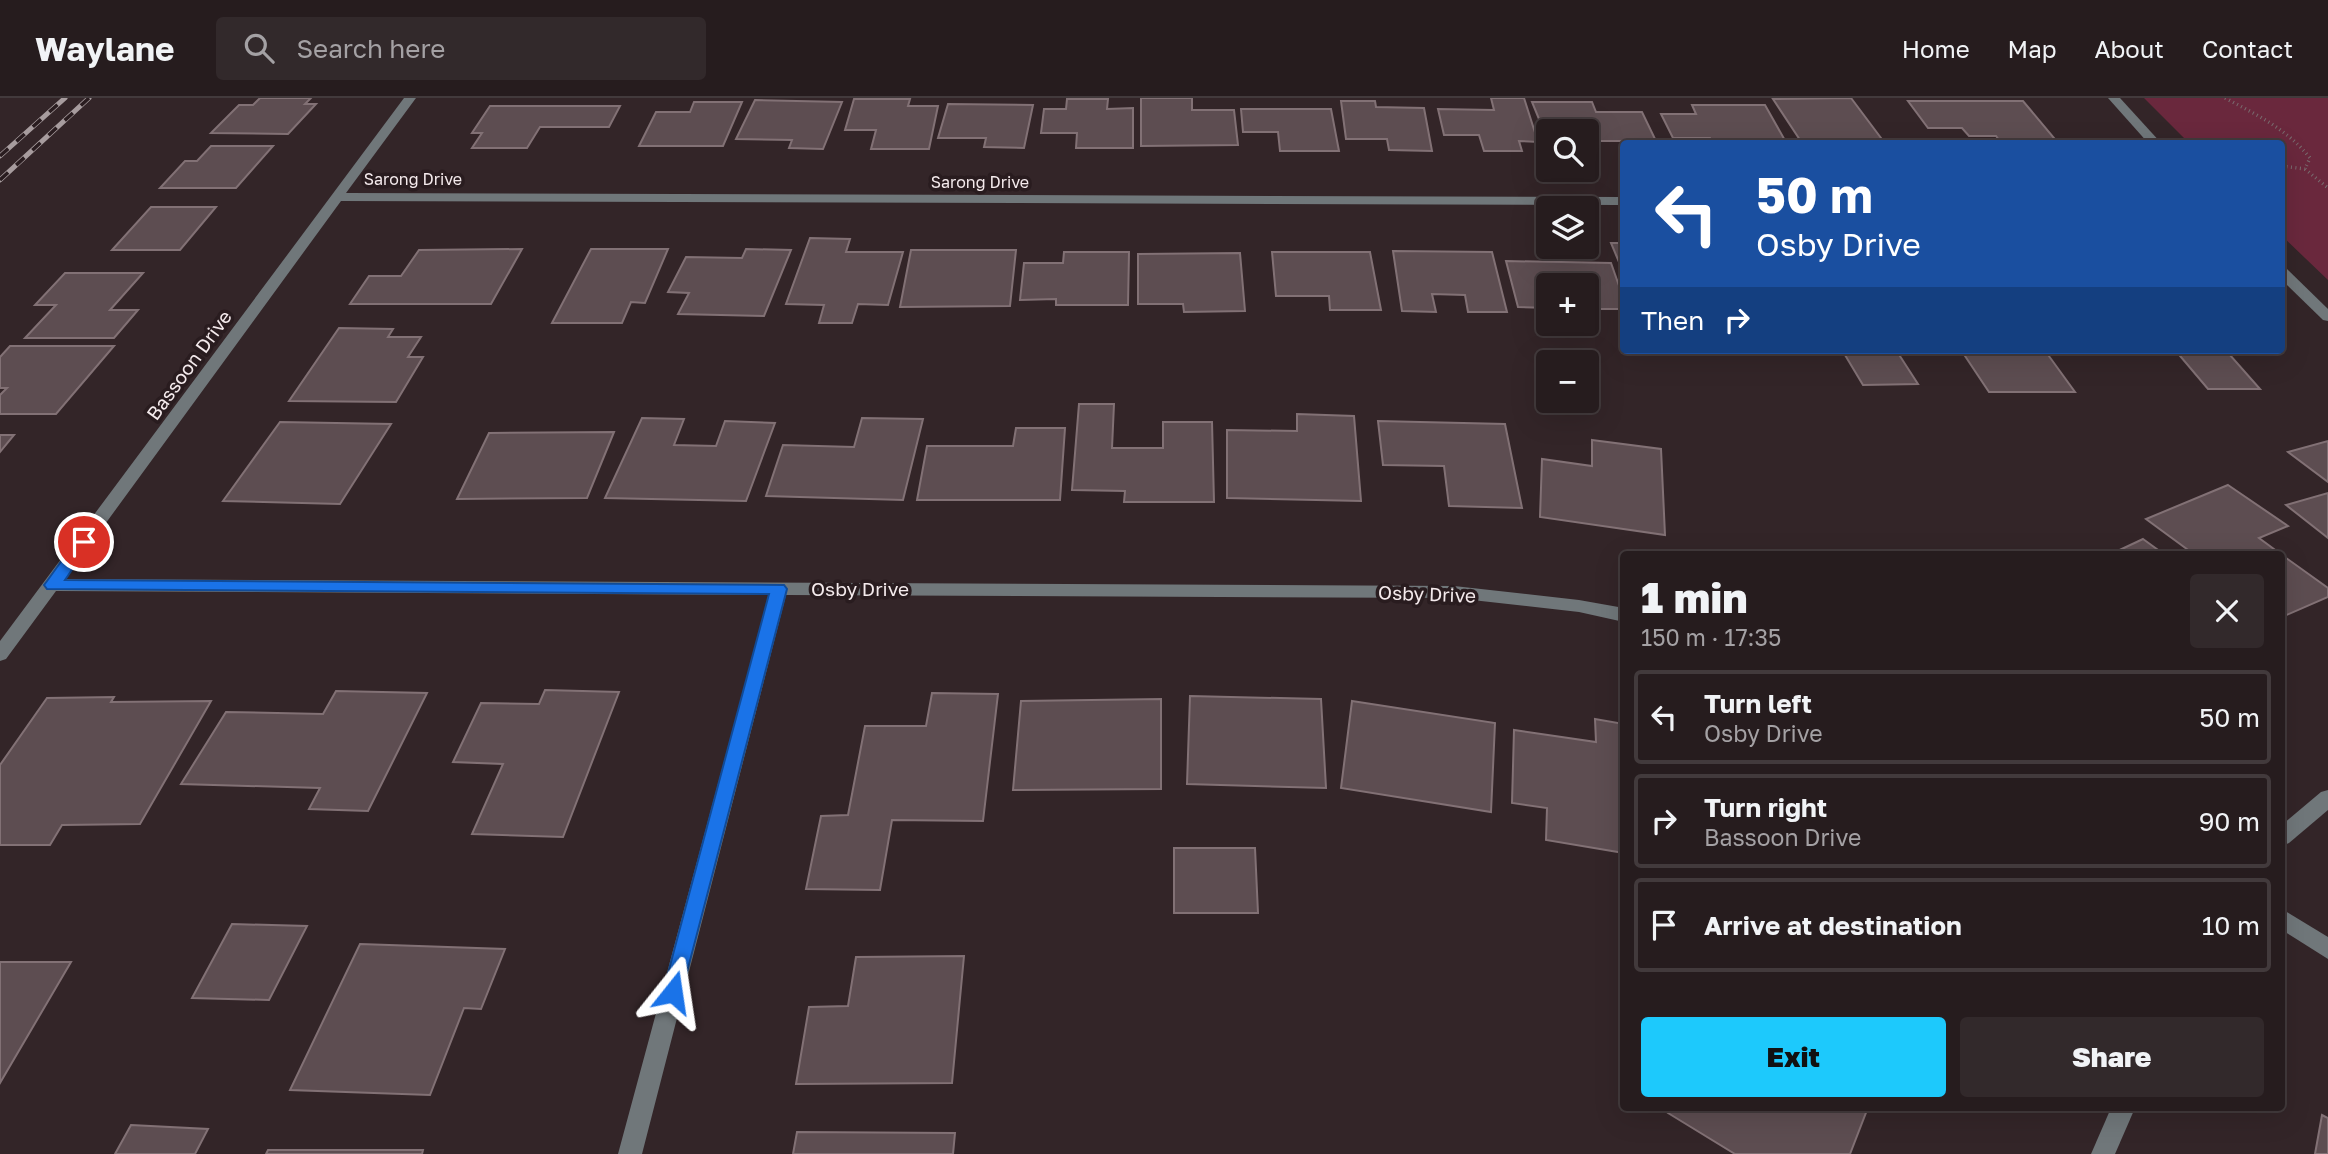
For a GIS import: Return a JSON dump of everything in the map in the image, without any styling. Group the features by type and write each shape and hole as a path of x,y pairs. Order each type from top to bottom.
{"street":[{"name":"Bassoon Drive","path":"0,654 410,98"},
{"path":"2114,98 2152,140"},
{"name":"Sarong Drive","path":"335,197 1620,201"},
{"path":"2285,275 2328,317"},
{"name":"Osby Drive","path":"52,585 1454,592 1579,606 1620,614"},
{"path":"630,1154 779,589"},
{"path":"2285,834 2328,799"},
{"path":"2285,920 2328,949"},
{"path":"2104,1154 2122,1111"}],"path":[{"path":"2225,98 2279,126 2300,144 2310,158 2305,169"},
{"path":"2285,166 2305,169 2328,188"}],"shaded area":[{"path":"2144,98 2328,98 2328,280 2285,239 2285,140 2186,140"}],"building":[{"path":"260,98 311,98 305,104 316,104 288,134 211,133 239,105 253,105"},
{"path":"1141,98 1192,98 1192,110 1234,110 1238,145 1141,146"},
{"path":"1491,98 1524,98 1536,142 1519,141 1522,151 1484,151 1479,135 1444,135 1438,109 1494,110"},
{"path":"1851,98 1882,140 1800,140 1773,99"},
{"path":"854,99 910,99 908,106 938,106 929,149 871,149 876,130 845,130"},
{"path":"1067,99 1108,99 1107,109 1133,108 1133,148 1076,148 1077,133 1041,133 1044,109 1066,109"},
{"path":"755,100 842,102 823,149 789,148 792,140 736,139"},
{"path":"1341,101 1375,101 1376,107 1424,108 1432,151 1389,150 1387,139 1346,139"},
{"path":"1908,101 2023,101 2056,140 1999,140 1996,136 1969,136 1962,128 1928,128"},
{"path":"694,102 742,102 723,146 639,146 656,112 690,112"},
{"path":"1532,102 1592,102 1596,112 1642,112 1656,140 1599,141 1599,119 1539,119"},
{"path":"948,104 1033,105 1024,148 984,147 986,138 938,138"},
{"path":"1692,105 1765,105 1785,140 1673,138 1661,114 1696,114"},
{"path":"490,106 620,106 609,127 540,127 527,148 472,148 482,133 472,133"},
{"path":"1241,109 1331,109 1339,151 1280,151 1278,132 1243,132"},
{"path":"211,146 273,146 236,188 160,188 185,161 197,161"},
{"path":"151,207 216,207 180,250 112,250"},
{"path":"810,238 850,239 846,252 903,252 888,305 858,304 852,323 819,323 824,305 786,304"},
{"path":"1611,243 1620,243 1620,264"},
{"path":"522,249 491,304 350,304 369,276 401,276 419,250"},
{"path":"591,249 668,249 645,303 631,302 622,323 552,323"},
{"path":"746,249 791,250 764,316 678,314 689,293 668,292 686,257 742,258"},
{"path":"911,250 1016,250 1010,306 900,307"},
{"path":"1393,251 1492,252 1507,312 1468,312 1465,295 1432,294 1436,312 1402,311"},
{"path":"1064,252 1129,252 1128,305 1056,305 1056,299 1020,300 1024,263 1063,263"},
{"path":"1272,252 1370,252 1381,310 1330,310 1329,296 1276,296"},
{"path":"1240,253 1245,311 1184,312 1183,304 1138,304 1138,254"},
{"path":"1506,261 1611,263 1620,289 1620,309 1599,309 1599,273 1536,273 1536,308 1518,307"},
{"path":"65,273 143,273 110,310 138,310 114,338 25,338 56,305 35,305"},
{"path":"339,328 393,329 388,337 421,337 408,357 423,357 396,402 289,401"},
{"path":"10,346 114,346 56,414 0,414 0,395 7,388 0,388 0,357"},
{"path":"1844,354 1899,354 1918,384 1863,385"},
{"path":"1964,354 2047,354 2075,392 1989,392"},
{"path":"2178,354 2229,354 2260,389 2208,389"},
{"path":"1079,404 1114,404 1112,448 1163,448 1163,422 1212,422 1214,502 1124,502 1125,491 1072,490"},
{"path":"1297,414 1354,416 1361,501 1227,498 1227,430 1297,431"},
{"path":"642,418 684,419 674,445 716,446 725,421 775,423 746,501 605,498"},
{"path":"862,418 923,419 903,500 766,496 783,445 854,447"},
{"path":"1378,421 1505,424 1522,508 1449,506 1444,466 1383,465"},
{"path":"280,422 391,424 340,504 223,501"},
{"path":"1016,428 1065,428 1060,500 917,500 927,446 1013,446"},
{"path":"614,432 587,498 457,499 489,433"},
{"path":"0,435 14,435 0,452"},
{"path":"1592,440 1661,449 1665,535 1540,517 1542,459 1592,466"},
{"path":"2328,441 2328,482 2288,452"},
{"path":"2228,485 2288,526 2259,538 2277,551 2190,551 2146,519"},
{"path":"2328,493 2328,538 2286,505"},
{"path":"2143,539 2160,551 2118,551"},
{"path":"2285,557 2328,588 2328,597 2285,616"},
{"path":"545,690 619,692 563,837 472,834 503,764 453,762 481,703 539,704"},
{"path":"336,691 427,693 368,811 309,809 320,788 181,784 226,712 323,714"},
{"path":"932,693 998,694 983,821 892,820 880,890 806,889 821,816 848,815 865,726 926,726"},
{"path":"1190,696 1321,699 1326,788 1187,784"},
{"path":"114,697 111,702 211,701 140,824 62,825 50,845 0,845 0,765 47,698"},
{"path":"1161,699 1161,789 1013,790 1021,701"},
{"path":"1352,701 1495,723 1491,812 1341,788"},
{"path":"1595,719 1620,723 1620,852 1546,840 1547,808 1512,803 1514,730 1596,742"},
{"path":"1174,848 1255,848 1258,913 1174,913"},
{"path":"232,924 307,926 269,1000 192,998"},
{"path":"360,944 505,949 481,1009 464,1008 430,1095 290,1090"},
{"path":"964,956 952,1083 796,1084 809,1007 848,1006 856,957"},
{"path":"0,962 71,962 0,1083"},
{"path":"1867,1111 1850,1154 1735,1154 1668,1113"},
{"path":"2322,1115 2328,1118 2328,1154 2315,1154"},
{"path":"131,1125 208,1129 195,1154 115,1154"},
{"path":"797,1132 955,1133 953,1154 793,1154"},
{"path":"268,1150 423,1150 422,1154 266,1154"}],"railway":[{"path":"0,156 65,98"},
{"path":"0,180 89,98"}],"route":[{"path":"84,542 52,585 779,589 673,992"}]}
